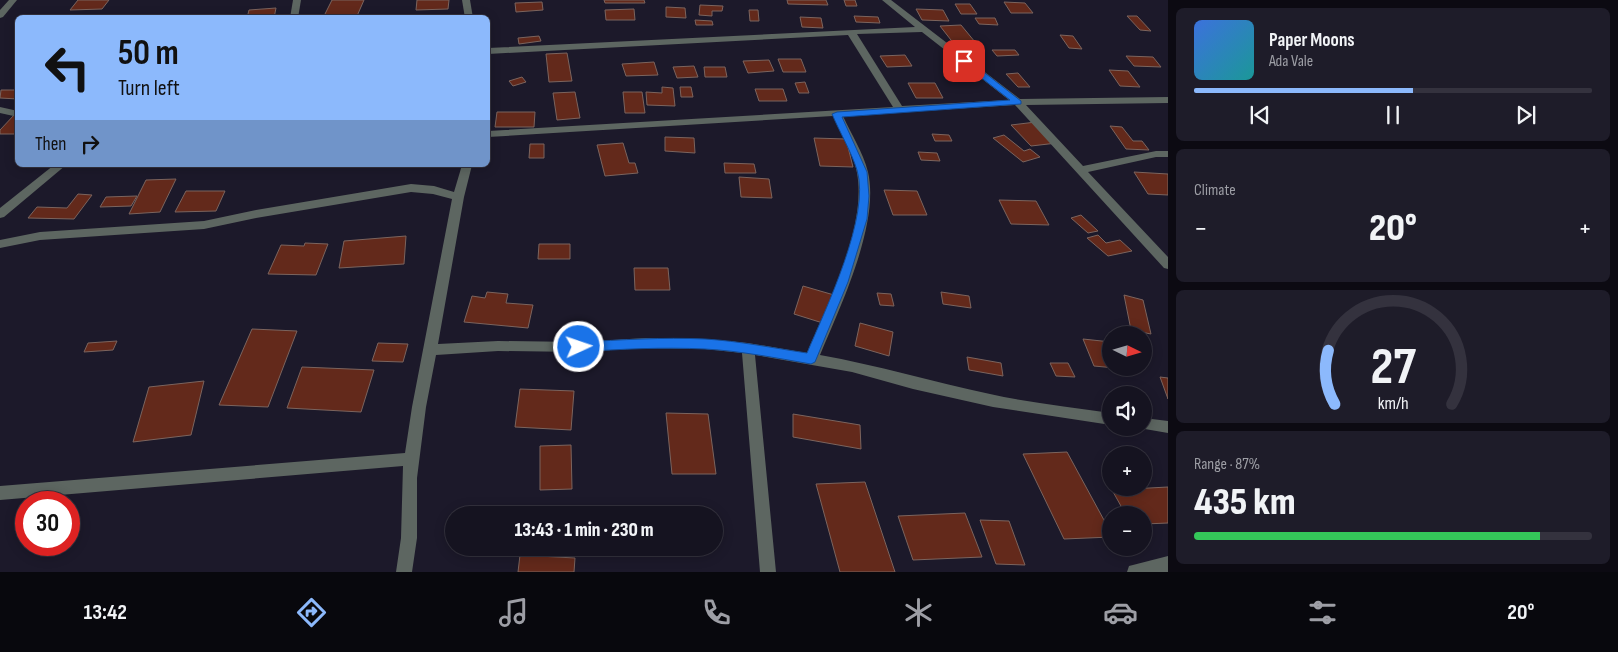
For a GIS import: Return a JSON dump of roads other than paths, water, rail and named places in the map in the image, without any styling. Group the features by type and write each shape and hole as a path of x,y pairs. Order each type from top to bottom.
{"street":[{"path":"0,15 13,0"},
{"path":"294,15 297,0"},
{"path":"466,0 468,15"},
{"path":"886,0 1018,102 1168,265"},
{"path":"490,51 924,29"},
{"path":"851,32 899,109"},
{"path":"490,134 1018,102 1168,100"},
{"path":"0,110 15,113"},
{"path":"811,359 843,282 862,219 864,196 862,172 837,114"},
{"path":"1081,170 1156,154 1168,154"},
{"path":"0,214 59,167"},
{"path":"404,572 409,538 409,478 419,407 458,197 466,167"},
{"path":"0,244 40,236 204,225 256,214 411,188 434,190 458,197"},
{"path":"430,350 498,346 579,347 646,343 705,344 748,348 852,366 913,383 993,401 1102,418"},
{"path":"748,348 768,572"},
{"path":"1152,425 1168,427"},
{"path":"0,493 412,459"},
{"path":"1135,572 1168,564"}]}
